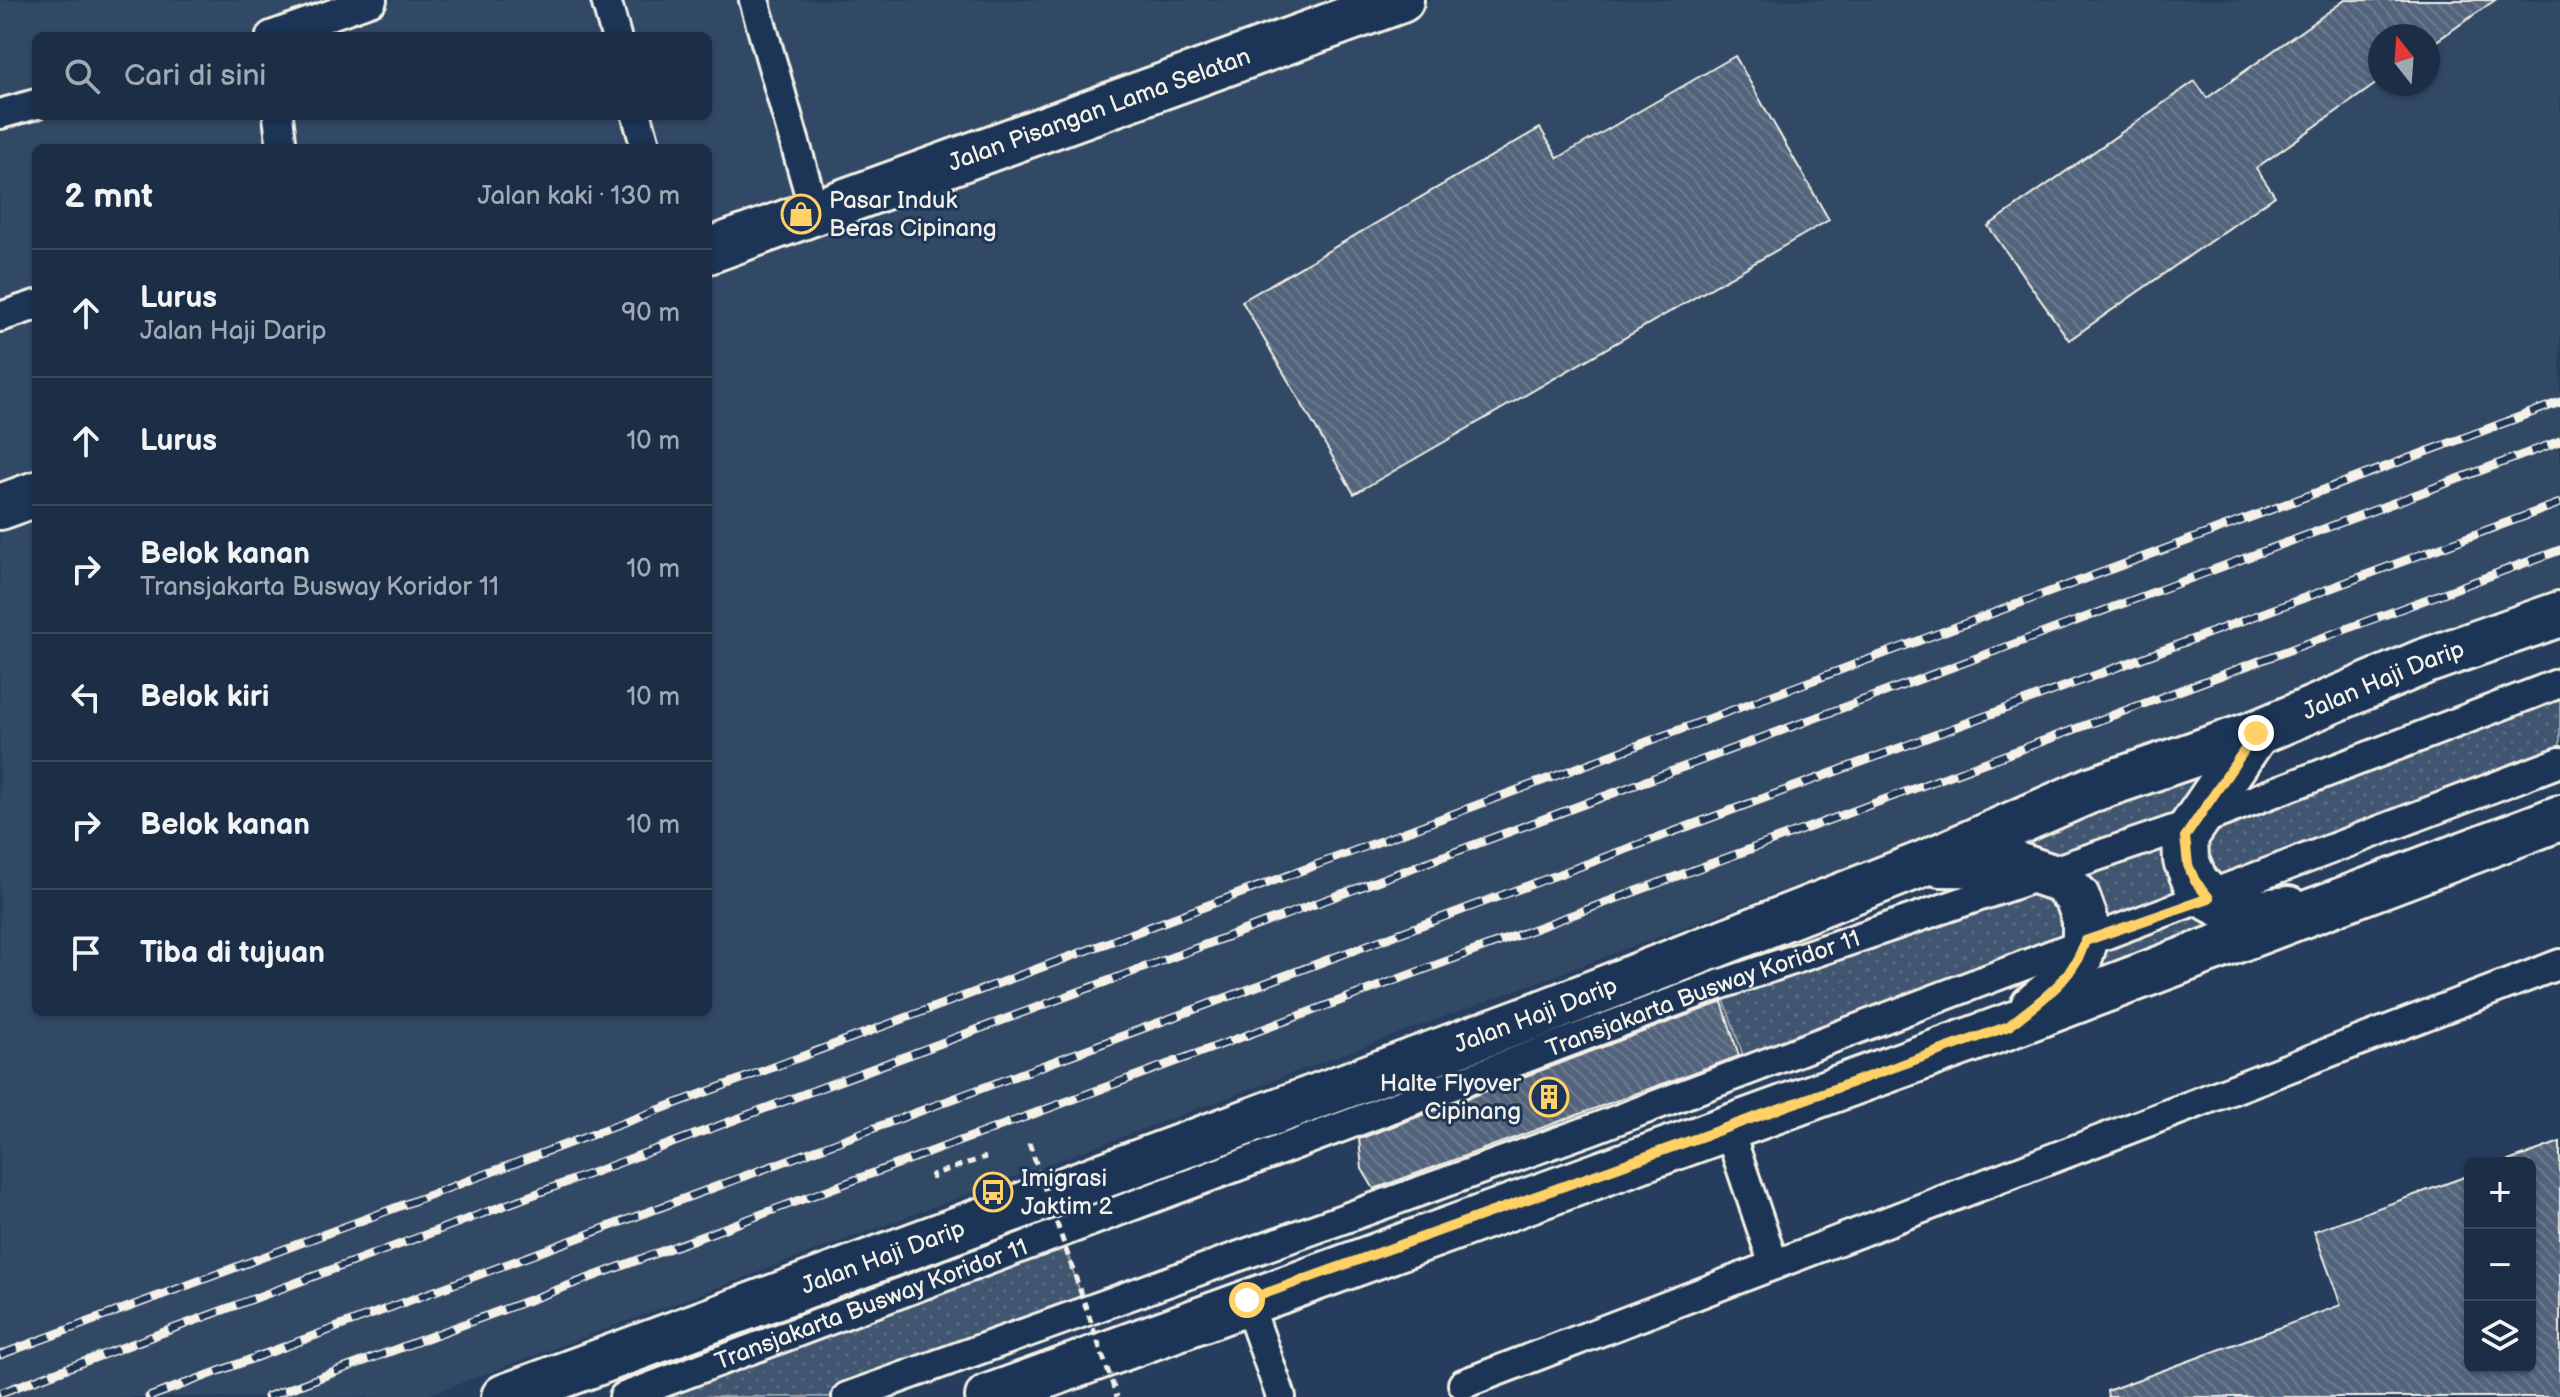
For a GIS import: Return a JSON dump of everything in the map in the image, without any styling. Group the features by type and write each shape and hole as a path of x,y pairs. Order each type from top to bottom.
{"main road":[{"name":"Jalan Pisangan Lama Selatan","path":"712,250 1371,5"},
{"path":"0,507 32,495"},
{"name":"Jalan Haji Darip","path":"504,1397 1537,1015 1925,863 2093,789 2256,733 2423,662 2560,614"},
{"path":"2256,733 2185,837 2186,860 2195,881 2209,898 2230,909 2252,913 2327,905"},
{"path":"988,1397 1727,1125 2009,1026 2560,818"},
{"path":"1925,863 2017,865 2061,880 2077,897 2085,919 2085,941 2078,963 2064,981 2009,1026"}],"lane":[{"path":"282,32 372,0"},
{"path":"606,0 615,32"},
{"path":"754,0 815,213"},
{"path":"0,114 32,105"},
{"path":"278,120 282,144"},
{"path":"638,120 645,144"},
{"path":"0,317 32,306"},
{"name":"Transjakarta Busway Koridor 11","path":"624,1397 1719,985 2194,823 2560,683"},
{"path":"847,1397 1477,1172 2085,941 2209,898 2560,762"},
{"path":"1463,1384 2560,964"},
{"path":"1727,1125 1774,1265"},
{"path":"1247,1300 1281,1397"}],"path":[{"path":"1029,1143 1117,1397"}],"shaded area":[{"path":"0,0 2560,0 2560,601 423,1397 0,1397"},
{"path":"2560,683 2560,764 2210,898 2252,913 2009,1026 2085,942 1748,1070 1719,985 2040,877 1925,863 2256,733 2208,804"},
{"path":"1061,1234 1086,1311 849,1397 624,1397"}],"building":[{"path":"2345,0 2495,0 2440,39 2440,24 2368,24 2368,89 2256,168 2275,196 2069,340 1988,226 2195,81 2207,98"},
{"path":"1735,56 1829,220 1354,494 1242,301 1540,128 1558,158"},
{"name":"Halte Flyover Cipinang","path":"1722,1002 1739,1056 1374,1189 1362,1169 1359,1139"},
{"path":"2560,1142 2560,1397 2108,1397 2107,1391 2341,1305 2314,1231 2464,1177 2464,1373 2536,1373 2536,1157 2519,1157"}],"railway":[{"path":"0,1355 2560,402"},
{"path":"0,1393 2560,441"},
{"path":"149,1397 2560,503"},
{"path":"267,1397 2560,550"}],"place":[{"name":"Pasar Induk Beras Cipinang","path":"801,214"},
{"name":"Halte Flyover Cipinang","path":"1549,1097"},
{"name":"Imigrasi Jaktim 2","path":"993,1192"}],"route":[{"path":"1247,1300 2009,1026 2064,981 2078,963 2085,941 2209,898 2195,881 2186,860 2185,837 2256,733"}]}
